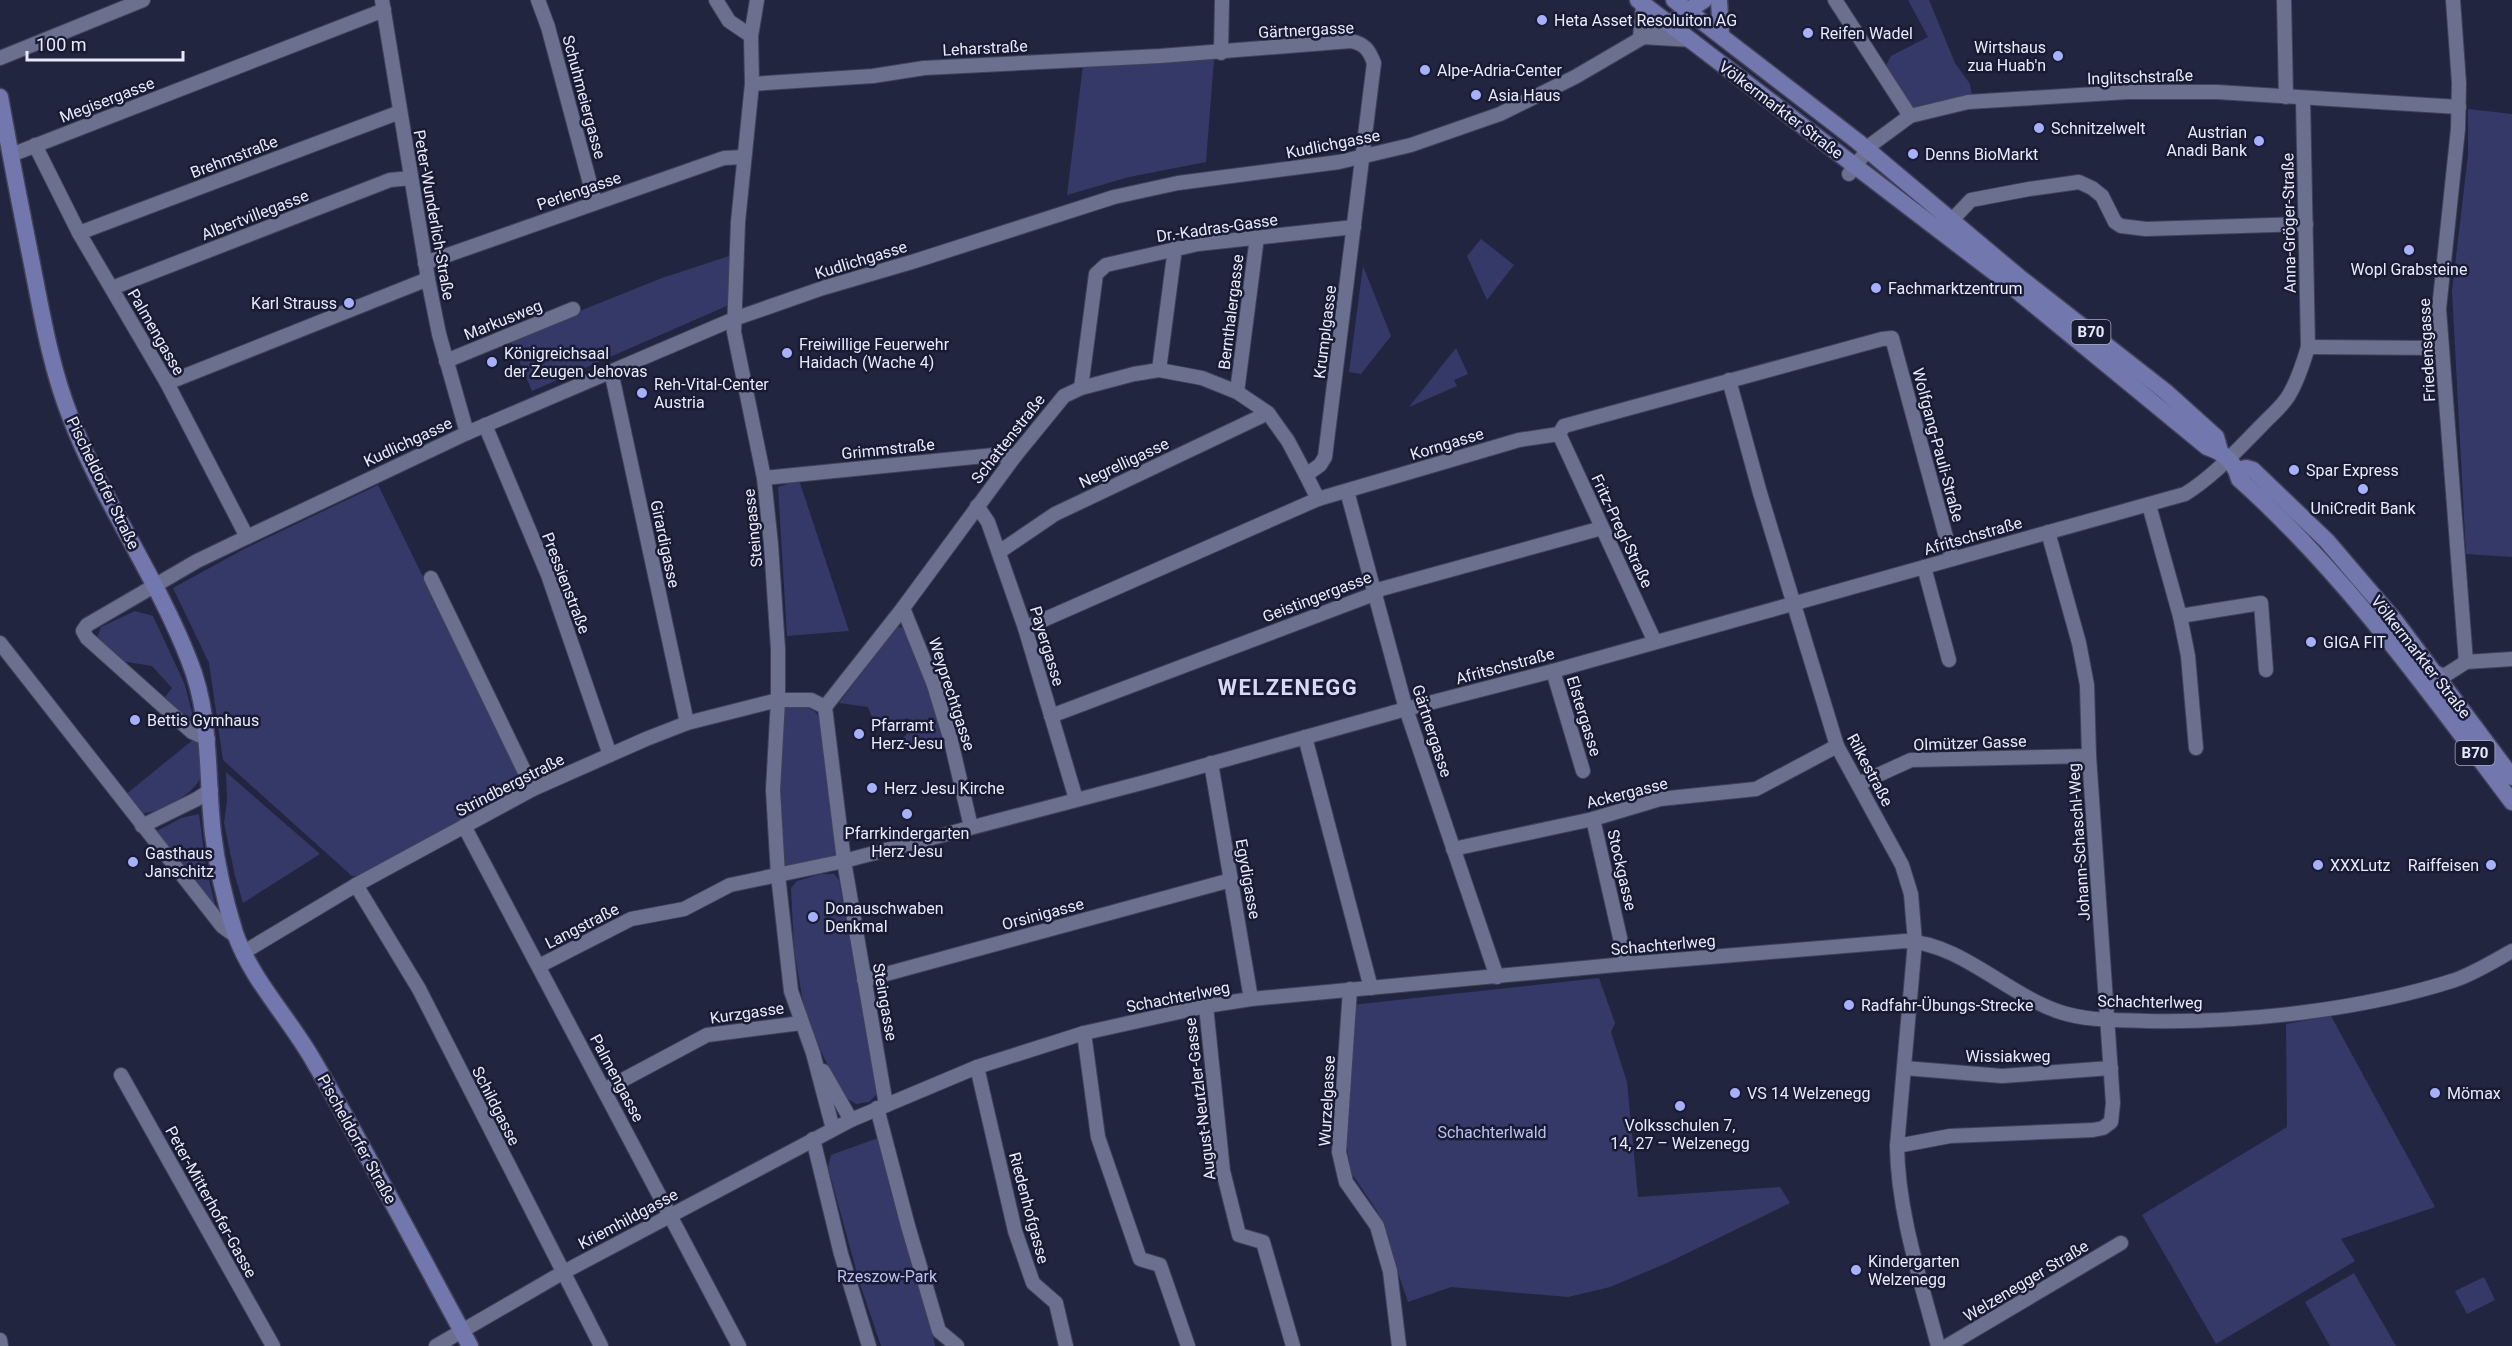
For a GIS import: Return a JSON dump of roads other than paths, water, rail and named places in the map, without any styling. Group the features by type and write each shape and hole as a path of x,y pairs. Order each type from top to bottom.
{"main road":[{"path":"1669,0 1677,8 1692,40"},
{"path":"1677,8 1704,0"},
{"path":"1719,0 1721,34"},
{"name":"Völkermarkter Straße","path":"1641,2 1692,40 1952,220 2166,392 2216,437 2239,479 2301,538 2343,572 2396,622 2512,777"},
{"name":"Völkermarkter Straße","path":"1677,8 1721,34 1862,156 1924,219 1999,276 2207,447 2228,460"},
{"name":"Pischeldorfer Straße","path":"0,98 40,309 69,415 99,481 189,657 197,681 208,739 213,832 218,864 240,944 321,1074 466,1339"},
{"name":"Völkermarkter Straße","path":"2343,572 2382,630 2512,802"}],"street":[{"path":"0,58 143,0"},
{"name":"Schuhmeiergasse","path":"538,0 548,27 595,202"},
{"path":"716,0 729,21 751,36"},
{"name":"Steingasse","path":"757,0 751,36 752,84 738,222 734,319 741,372 764,478 775,592 778,700 773,790 778,875 791,991 813,1053 833,1129"},
{"path":"1221,52 1222,0"},
{"path":"1835,0 1910,116"},
{"path":"2284,0 2286,97"},
{"name":"Friedensgasse","path":"2453,0 2459,83 2458,107 2439,309 2466,662"},
{"path":"1641,2 1641,37 1692,40"},
{"name":"Peter-Wunderlich-Straße","path":"383,5 428,279 446,361 467,433"},
{"name":"Megisergasse","path":"11,155 383,5"},
{"name":"Kudlichgasse","path":"208,739 192,732 87,638 83,631 87,625 154,585 247,537 467,433 734,319 823,288 1114,197 1178,183 1293,169 1411,145 1500,114 1575,77 1641,37 1677,8"},
{"name":"Gärtnergasse","path":"1221,52 1352,41 1362,43 1370,51 1374,63 1361,157"},
{"name":"Leharstraße","path":"752,84 873,76 940,67 1221,52"},
{"name":"Inglitschstraße","path":"1862,156 1910,116 1968,102 2128,92 2217,92 2458,107"},
{"name":"Anna-Gröger-Straße","path":"2228,460 2287,398 2302,368 2308,347 2303,99"},
{"name":"Brehmstraße","path":"79,232 400,112"},
{"name":"Palmengasse","path":"35,145 79,232 167,383 247,537"},
{"name":"Perlengasse","path":"425,262 724,158 744,157"},
{"name":"Krumplgasse","path":"1306,475 1320,465 1325,457 1361,157"},
{"name":"Albertvillegasse","path":"112,288 390,180 411,178"},
{"path":"1924,219 1952,220 1971,200 2079,182 2102,196 2115,222 2121,226 2146,229 2306,224"},
{"name":"Dr.-Kadras-Gasse","path":"1081,388 1096,274 1106,265 1174,248 1354,227"},
{"name":"Bernthalergasse","path":"1237,392 1257,237"},
{"path":"1159,370 1174,248"},
{"path":"167,383 428,279"},
{"name":"Markusweg","path":"446,361 573,309"},
{"name":"Korngasse","path":"1025,628 1318,499 1519,440 1559,434 1564,426 1817,355 1892,338"},
{"name":"Wolfgang-Pauli-Straße","path":"1892,338 1952,560"},
{"path":"2308,347 2442,348"},
{"name":"Schattenstraße","path":"825,707 903,608 1015,456 1064,396 1081,388 1159,370 1202,378 1237,392 1268,413 1288,441 1306,475"},
{"name":"Girardigasse","path":"611,371 687,723"},
{"name":"Rilkestraße","path":"1729,380 1837,746 1890,842 1907,878 1915,942 1897,1146 1897,1169 1904,1211 1938,1346"},
{"name":"Negrelligasse","path":"999,552 1055,514 1268,413"},
{"name":"Pressienstraße","path":"485,425 554,593 610,755"},
{"name":"Fritz-Pregl-Straße","path":"1559,434 1655,642"},
{"name":"Grimmstraße","path":"764,478 994,455 1015,456"},
{"name":"Afritschstraße","path":"778,875 843,861 1553,671 2149,505 2185,494 2201,484 2228,460"},
{"path":"1306,475 1318,499"},
{"name":"Gärtnergasse","path":"1347,491 1406,709 1497,976"},
{"path":"2149,505 2180,616 2191,681 2196,748"},
{"name":"Payergasse","path":"977,506 988,522 1025,628 1076,799"},
{"name":"Geistingergasse","path":"1051,716 1374,594 1381,589 1602,528"},
{"name":"Johann-Schaschl-Weg","path":"1897,1146 1950,1136 2103,1128 2110,1122 2113,1103 2089,756 2087,685 2079,643 2048,532"},
{"path":"1924,567 1949,660"},
{"path":"431,578 533,789"},
{"path":"2180,616 2261,603 2266,670"},
{"name":"Weyprechtgasse","path":"903,608 934,686 951,741 971,827"},
{"name":"Pischeldorfer Straße","path":"0,643 142,826 222,926 240,944"},
{"path":"2433,671 2444,676 2466,662 2512,659"},
{"name":"Elstergasse","path":"1553,671 1583,771"},
{"name":"Strindbergstraße","path":"240,944 356,885 533,789 687,723 778,700 811,700 825,707"},
{"name":"Steingasse","path":"825,707 843,861 864,981 882,1106 908,1226 939,1332 957,1346"},
{"path":"1305,737 1371,988"},
{"name":"Ackergasse","path":"1453,849 1593,819 1660,799 1756,789 1837,746"},
{"name":"Olmützer Gasse","path":"1858,784 1911,760 2089,756"},
{"name":"Egydigasse","path":"1211,763 1251,999"},
{"path":"142,826 211,790"},
{"name":"Stockgasse","path":"1593,819 1626,964"},
{"name":"Palmengasse","path":"464,826 739,1346"},
{"name":"Langstraße","path":"539,966 631,919 684,909 730,885 778,875"},
{"name":"Orsinigasse","path":"864,981 1231,880"},
{"name":"Schildgasse","path":"356,885 419,989 601,1346"},
{"name":"Schachterlweg","path":"813,1139 882,1106 977,1067 1084,1033 1206,1006 1251,999 1626,964 1915,942 1933,946 2049,1008 2069,1014 2108,1020 2244,1019 2353,1004 2406,993 2458,979 2512,951"},
{"name":"Wurzelgasse","path":"1350,989 1339,1152 1346,1182 1377,1226 1390,1271 1400,1346"},
{"name":"August-Neutzler-Gasse","path":"1206,1006 1223,1171 1239,1235 1263,1242 1293,1346"},
{"name":"Kurzgasse","path":"604,1090 706,1035 801,1023"},
{"path":"1084,1033 1098,1137 1140,1259 1160,1265 1188,1346"},
{"name":"Steingasse","path":"813,1053 851,1120"},
{"name":"Riedenhofgasse","path":"977,1067 1015,1231 1033,1282 1056,1303 1066,1346"},
{"name":"Wissiakweg","path":"1904,1068 2012,1076 2111,1068"},
{"name":"Peter-Mitterhofer-Gasse","path":"121,1075 273,1346"},
{"path":"813,1139 841,1254 869,1346"},
{"name":"Kriemhildgasse","path":"436,1346 466,1339 562,1273 813,1139"},
{"name":"Welzenegger Straße","path":"1947,1346 2121,1243"},
{"path":"0,1340 1,1346"}],"place":[{"name":"Heta Asset Resoluiton AG","path":"1542,20"},
{"name":"Reifen Wadel","path":"1808,33"},
{"name":"Wirtshaus zua Huab'n","path":"2058,56"},
{"name":"Alpe-Adria-Center","path":"1425,70"},
{"name":"Asia Haus","path":"1476,95"},
{"name":"Schnitzelwelt","path":"2039,128"},
{"name":"Austrian Anadi Bank","path":"2259,141"},
{"name":"Denns BioMarkt","path":"1913,154"},
{"name":"Wopl Grabsteine","path":"2409,250"},
{"name":"Fachmarktzentrum","path":"1876,288"},
{"name":"Karl Strauss","path":"349,303"},
{"name":"Freiwillige Feuerwehr Haidach (Wache 4)","path":"787,353"},
{"name":"Königreichsaal der Zeugen Jehovas","path":"492,362"},
{"name":"Reh-Vital-Center Austria","path":"642,393"},
{"name":"Spar Express","path":"2294,470"},
{"name":"UniCredit Bank","path":"2363,489"},
{"name":"GIGA FIT","path":"2311,642"},
{"name":"Bettis Gymhaus","path":"135,720"},
{"name":"Pfarramt Herz-Jesu","path":"859,734"},
{"name":"Herz Jesu Kirche","path":"872,788"},
{"name":"Pfarrkindergarten Herz Jesu","path":"907,814"},
{"name":"Gasthaus Janschitz","path":"133,862"},
{"name":"XXXLutz","path":"2318,865"},
{"name":"Raiffeisen","path":"2491,865"},
{"name":"Donauschwaben Denkmal","path":"813,917"},
{"name":"Radfahr-Übungs-Strecke","path":"1849,1005"},
{"name":"VS 14 Welzenegg","path":"1735,1093"},
{"name":"Mömax","path":"2435,1093"},
{"name":"Volksschulen 7, 14, 27 – Welzenegg","path":"1680,1106"},
{"name":"Kindergarten Welzenegg","path":"1856,1270"}],"district":[{"name":"WELZENEGG","path":"1288,687"}],"park label":[{"name":"Schachterlwald","path":"1492,1132"},
{"name":"Rzeszow-Park","path":"887,1276"}]}
